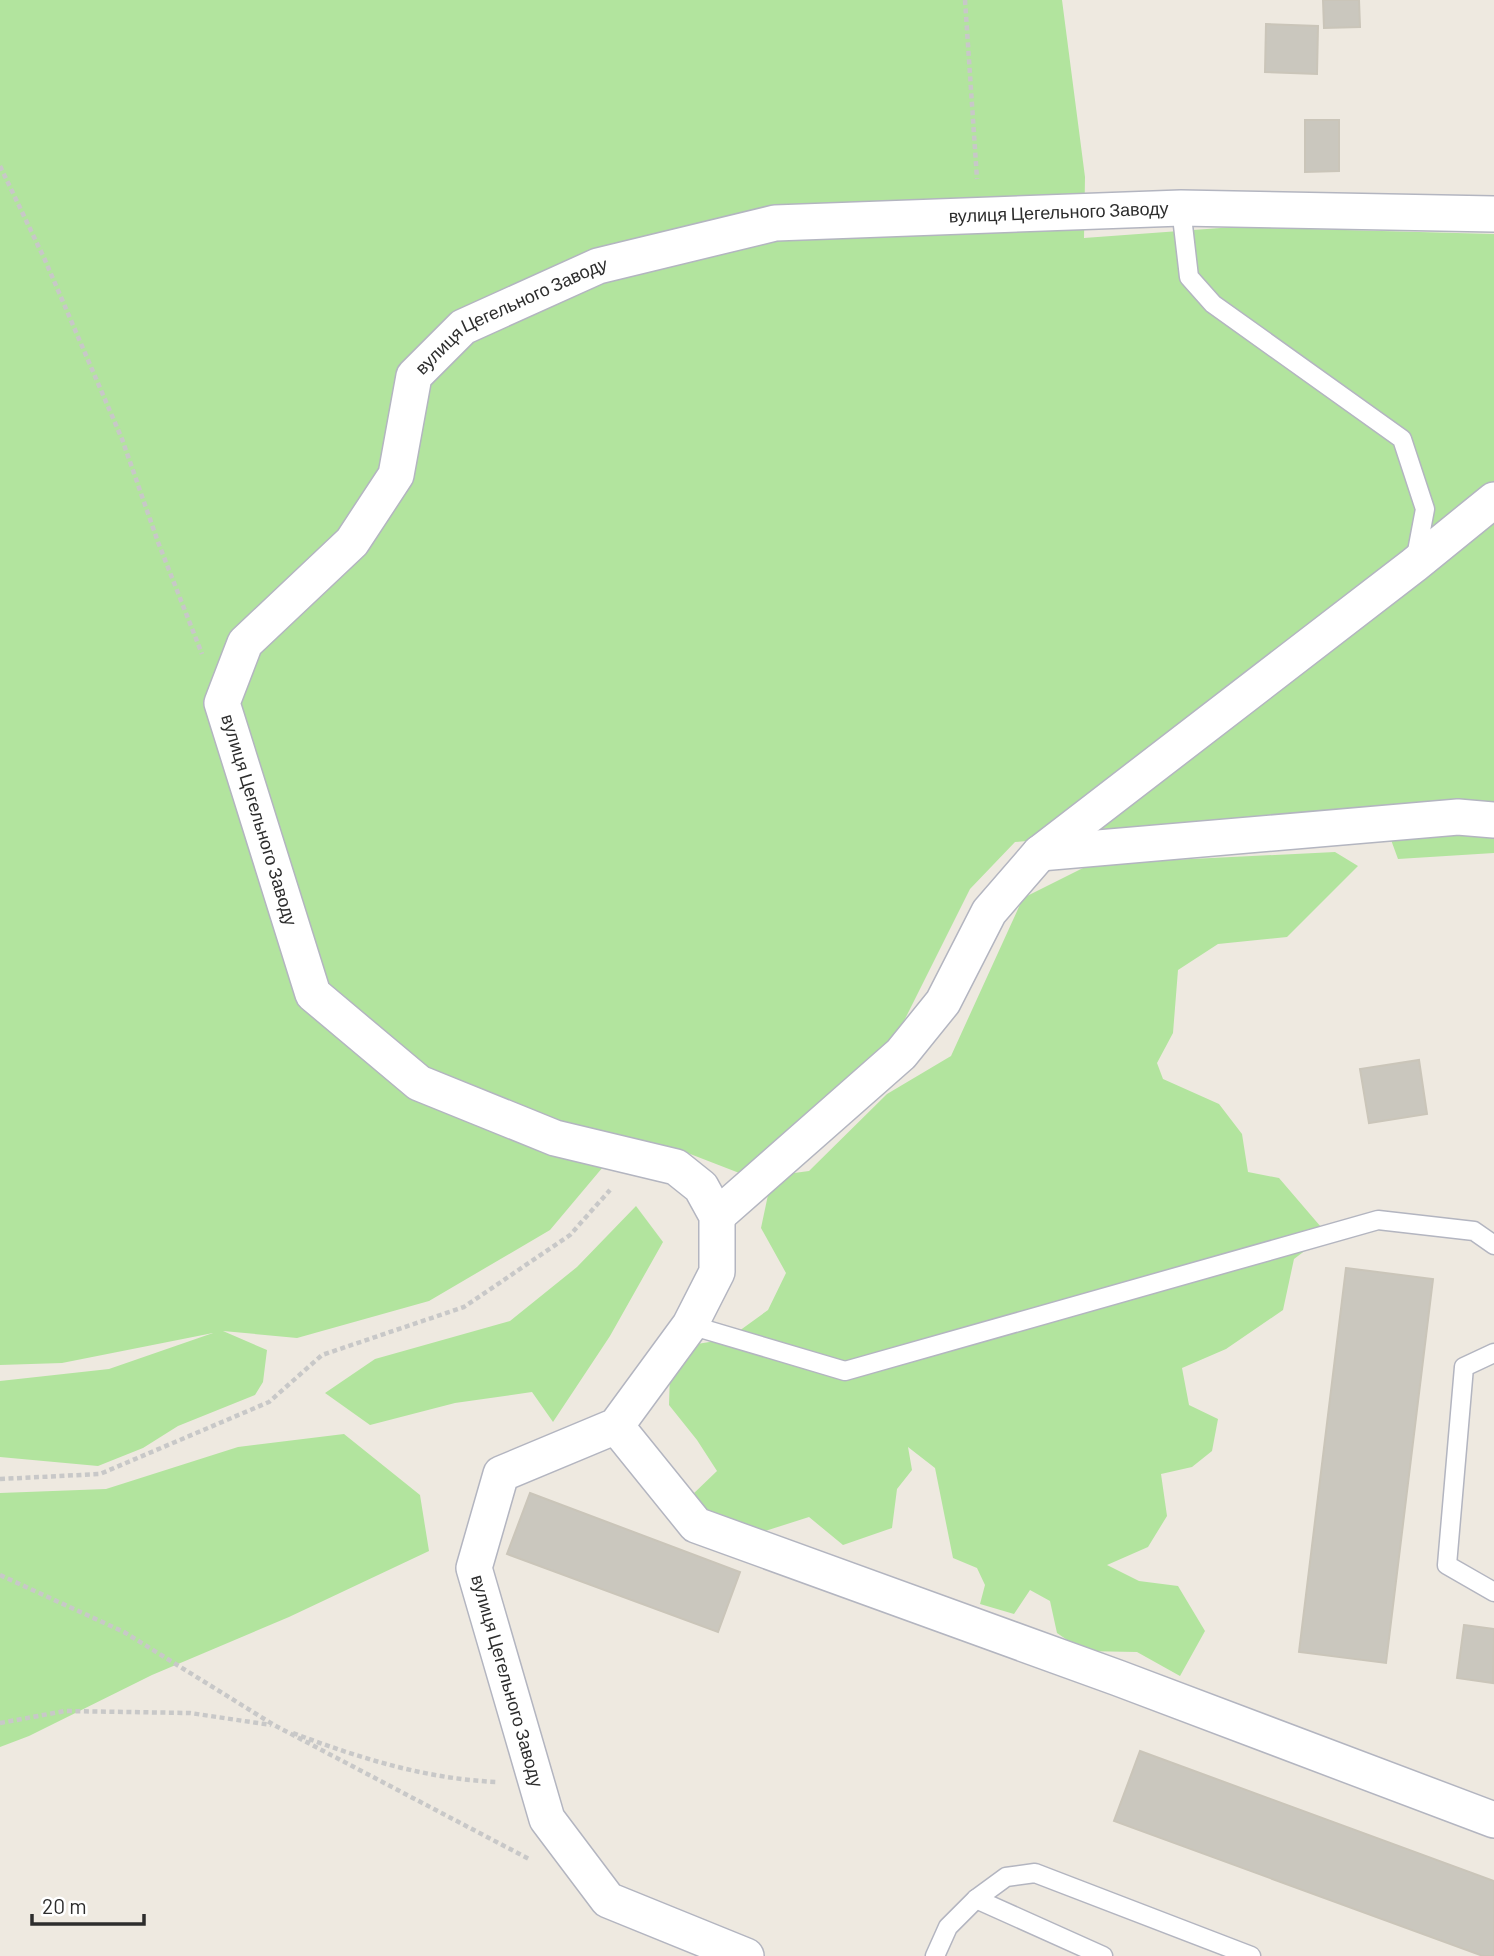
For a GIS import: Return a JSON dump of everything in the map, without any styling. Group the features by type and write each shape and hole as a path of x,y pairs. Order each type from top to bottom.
{"street":[{"name":"вулиця Цегельного Заводу","path":"717,1216 701,1187 676,1167 555,1138 419,1083 313,994 222,703 245,643 352,542 396,475 414,376 463,327 598,266 775,223 1181,208 1494,214"},
{"path":"1494,500 1414,565 1040,853 989,912 943,1002 901,1054 717,1216 717,1272 690,1325 616,1426 696,1525 1118,1678 1494,1820"},
{"path":"1040,853 1458,817 1494,820"},
{"name":"вулиця Цегельного Заводу","path":"616,1426 500,1474 474,1568 547,1819 608,1900 746,1956"}],"lane":[{"path":"1181,208 1189,277 1213,304 1402,439 1425,509 1414,565"},
{"path":"690,1325 845,1371 1378,1220 1474,1231 1494,1245"},
{"path":"1494,1353 1464,1367 1447,1565 1494,1592"},
{"path":"935,1956 948,1927 976,1899 1006,1877 1035,1874 1251,1956"},
{"path":"976,1899 1102,1956"}],"path":[{"path":"965,0 979,215"},
{"path":"0,166 45,260 122,439 158,542 222,703"},
{"path":"0,1479 100,1474 270,1402 321,1355 464,1307 570,1236 638,1157"},
{"path":"0,1575 124,1632 274,1725 533,1861"},
{"path":"0,1723 65,1710 190,1713 274,1725 363,1759 465,1780 537,1783"}],"green space":[{"path":"0,0 1062,0 1085,177 1084,238 1234,227 1494,234 1494,853 1398,859 1379,807 1015,842 970,889 895,1039 747,1176 685,1152 624,1142 550,1230 429,1301 297,1338 223,1331 267,1350 263,1382 255,1395 178,1426 143,1448 98,1466 0,1457 0,1381 109,1369 213,1333 62,1363 0,1365"},
{"path":"1335,852 1358,866 1287,937 1218,944 1178,970 1173,1033 1157,1063 1163,1079 1219,1104 1242,1134 1248,1172 1279,1178 1327,1234 1294,1259 1283,1310 1226,1349 1182,1368 1189,1405 1218,1419 1212,1451 1192,1467 1161,1474 1167,1516 1148,1547 1107,1565 1139,1581 1178,1586 1205,1631 1180,1676 1137,1652 1083,1651 1057,1633 1050,1601 1030,1590 1014,1614 980,1604 985,1585 977,1568 953,1558 935,1468 908,1447 912,1470 897,1489 892,1528 843,1545 809,1517 759,1533 707,1517 692,1495 717,1471 669,1405 670,1371 697,1344 728,1339 768,1310 786,1273 761,1228 772,1176 809,1171 887,1094 951,1056 1023,898 1091,864"},
{"path":"636,1206 663,1242 610,1336 553,1422 532,1392 455,1403 370,1425 325,1393 375,1359 510,1321 577,1267"},
{"path":"344,1434 420,1495 429,1551 289,1617 152,1675 29,1736 0,1747 0,1493 106,1489 238,1447"}],"building":[{"path":"1323,0 1359,0 1360,27 1324,28"},
{"path":"1266,24 1318,26 1317,74 1265,72"},
{"path":"1305,120 1339,120 1339,171 1305,172"},
{"path":"1419,1060 1427,1114 1369,1123 1360,1069"},
{"path":"1346,1268 1433,1279 1386,1663 1299,1652"},
{"path":"530,1493 740,1572 718,1632 507,1554"},
{"path":"1464,1625 1494,1629 1493,1683 1457,1678"},
{"path":"1140,1751 1494,1881 1494,1956 1483,1956 1114,1821"}]}
